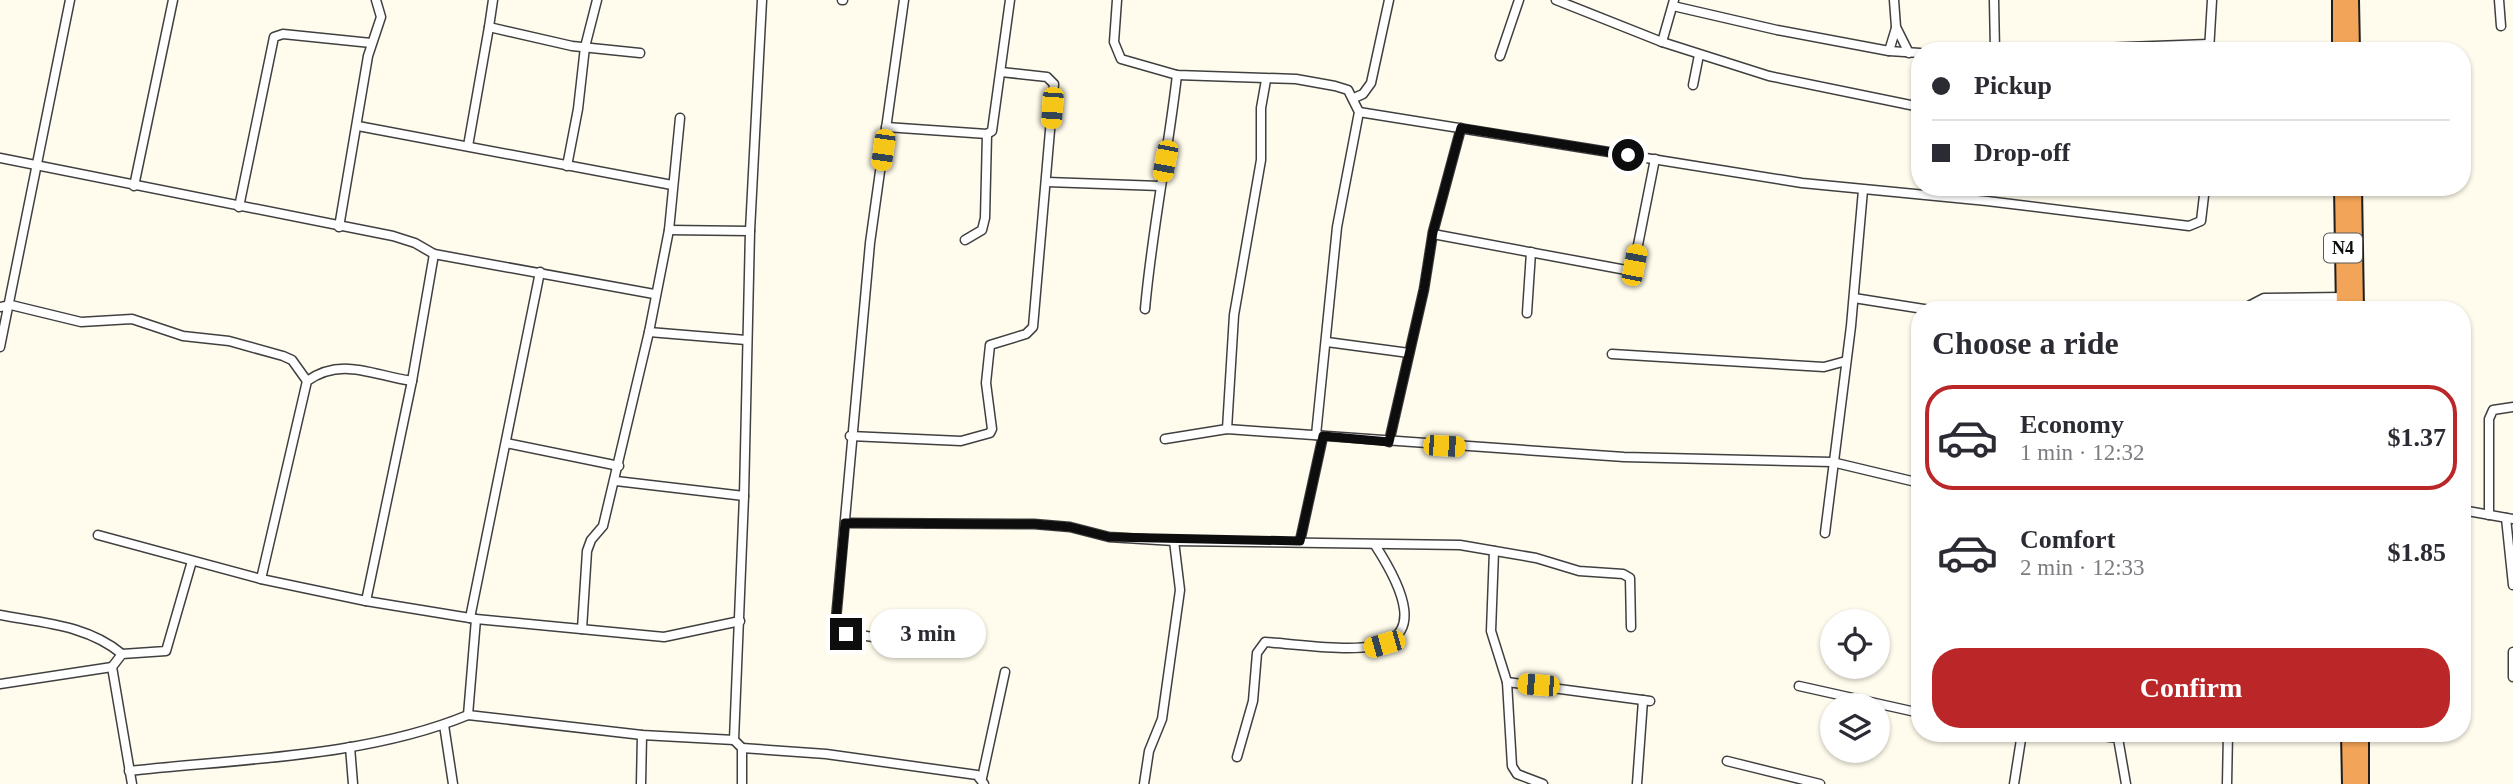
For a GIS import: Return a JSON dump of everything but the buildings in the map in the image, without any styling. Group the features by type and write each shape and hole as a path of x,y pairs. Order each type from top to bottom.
{"highway":[{"path":"2340,0 2340,42"},
{"path":"2351,0 2352,42"},
{"name":"N4","path":"2342,196 2344,301"},
{"name":"N4","path":"2354,196 2356,301"},
{"path":"2349,742 2350,784"},
{"path":"2361,742 2361,784"}],"street":[{"path":"0,347 11,305 70,0"},
{"path":"134,186 173,0"},
{"path":"339,227 371,43 381,17 376,0"},
{"path":"468,146 493,0"},
{"path":"566,166 578,109 585,47 597,0"},
{"path":"734,740 744,496 750,231 762,0"},
{"path":"904,0 870,243 850,436 836,619 839,628 846,634 914,643"},
{"path":"965,240 982,230 985,218 987,134 994,124 1010,0"},
{"path":"1117,0 1114,42 1121,59 1177,75 1296,79 1335,86 1348,90 1359,112 1337,227 1320,436 1300,541"},
{"path":"1353,98 1363,94 1371,83 1389,0"},
{"path":"1500,56 1519,0"},
{"path":"1889,51 1896,27 1894,0"},
{"path":"1994,0 1995,42"},
{"path":"2209,42 2212,0"},
{"path":"2500,0 2501,26"},
{"path":"1559,1 1662,43 1769,76 1911,105"},
{"path":"1662,43 1674,3 1777,30 1909,53"},
{"path":"489,27 585,47 640,53"},
{"path":"1896,27 1909,53"},
{"path":"239,207 274,37 283,34 371,43"},
{"path":"1693,85 1699,55"},
{"path":"850,436 961,441 990,433 990,396 986,383 990,345 1026,334 1033,327 1047,182 1053,80 1001,72"},
{"path":"1146,309 1151,236 1177,75"},
{"path":"1227,429 1234,315 1261,160 1261,108 1266,80"},
{"path":"1359,112 1863,190 1911,194"},
{"path":"582,629 587,551 591,540 603,526 616,481 669,230 680,118"},
{"path":"358,127 672,184"},
{"path":"886,127 987,134"},
{"path":"1389,442 1433,234 1461,128"},
{"path":"0,158 393,236 415,243 434,254 654,294"},
{"path":"1433,234 1626,270 1631,268 1655,159"},
{"path":"1047,182 1160,186"},
{"path":"1825,533 1854,298 1863,190"},
{"path":"1931,196 2189,226 2201,221 2204,196"},
{"path":"669,230 750,231"},
{"path":"1527,313 1531,252"},
{"path":"366,601 412,381 434,254"},
{"path":"468,715 473,619 540,272"},
{"path":"1854,298 1911,307"},
{"path":"2258,301 2264,298 2304,301"},
{"path":"0,307 11,305 81,322 132,319 183,336 229,341 292,360 307,381"},
{"path":"649,332 746,340"},
{"path":"1327,342 1409,353"},
{"path":"1612,354 1824,367 1846,361"},
{"path":"261,579 307,381 318,373 345,366 412,381"},
{"path":"2489,514 2489,419 2493,410 2513,407"},
{"path":"1165,439 1227,429 1624,457 1832,462 1911,482"},
{"path":"506,443 619,466"},
{"path":"616,481 744,496"},
{"path":"2471,511 2510,518 2513,585"},
{"path":"845,523 1034,524 1070,527 1109,537 1174,541 1460,545 1536,558 1579,571 1623,574 1630,578 1631,627"},
{"path":"98,535 261,579 366,601 473,619 664,637 740,621"},
{"path":"1144,784 1149,751 1162,719 1178,603 1174,541"},
{"path":"1237,757 1253,701 1257,653 1265,642 1347,650 1384,644 1398,633 1403,623 1399,586 1375,545"},
{"path":"1494,551 1491,631 1507,682 1511,766 1517,774 1543,784"},
{"path":"0,615 85,631 106,641 121,654 166,651 192,561"},
{"path":"2513,652 2513,677"},
{"path":"121,654 112,667 132,784"},
{"path":"0,684 112,667"},
{"path":"983,781 1005,672"},
{"path":"1507,682 1646,700 1637,784"},
{"path":"1799,686 1911,711"},
{"path":"129,771 350,747 444,725 468,715 642,735 734,740 742,748 826,754 977,775 983,781"},
{"path":"444,725 453,784"},
{"path":"641,784 642,735"},
{"path":"2014,784 2021,742"},
{"path":"2120,742 2126,784"},
{"path":"2227,784 2228,742"},
{"path":"350,747 353,784"},
{"path":"742,748 742,784"},
{"path":"1727,761 1820,784"}],"route":[{"path":"846,634 839,628 836,619 845,523 1034,524 1070,527 1109,537 1174,541 1300,541 1323,436 1389,442 1424,289 1433,232 1461,128 1628,155"}]}
